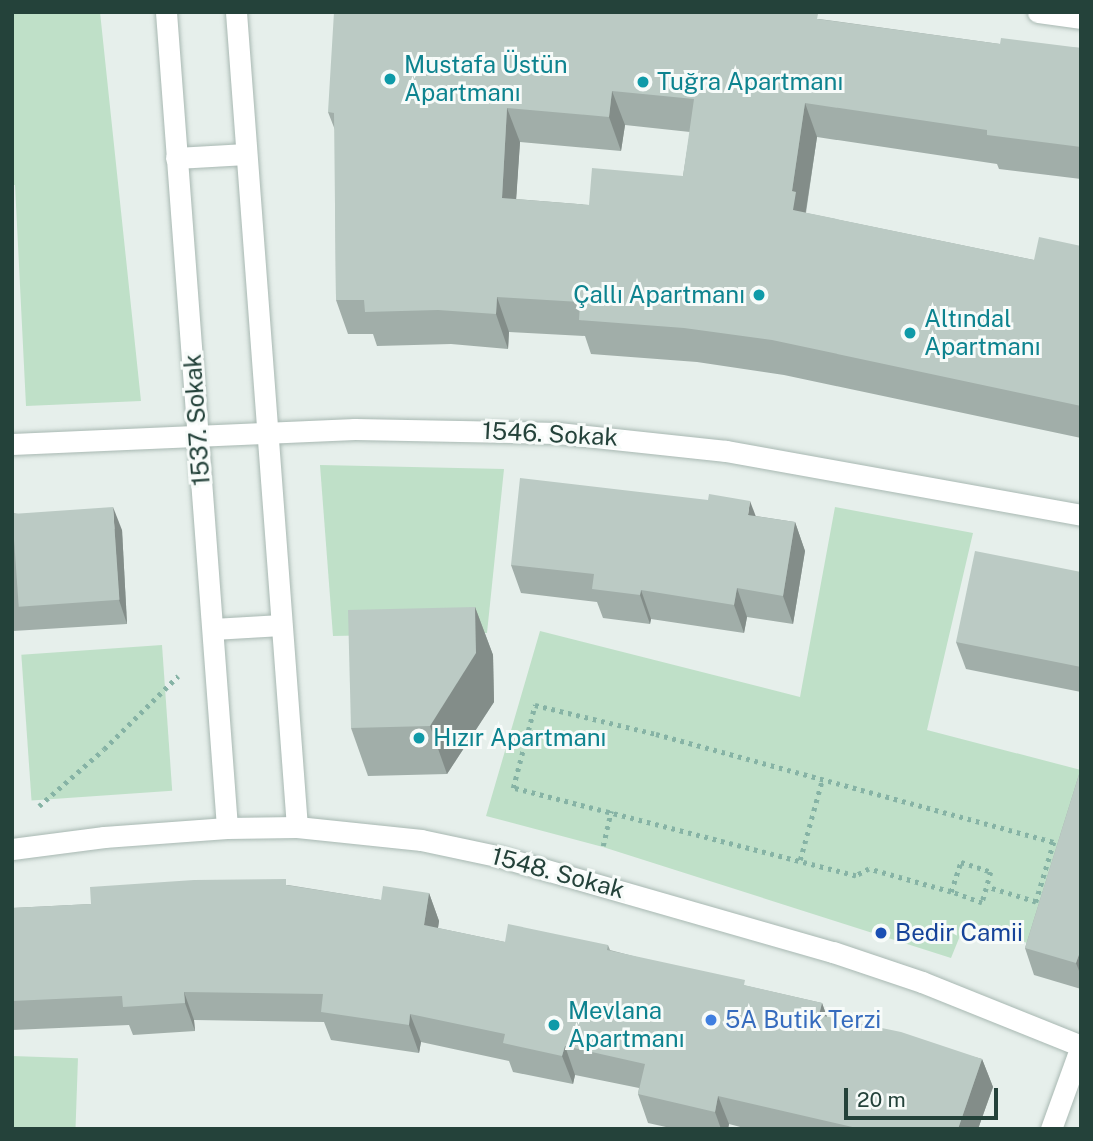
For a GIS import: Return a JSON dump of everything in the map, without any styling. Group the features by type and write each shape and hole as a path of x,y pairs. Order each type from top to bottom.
{"street":[{"name":"1537. Sokak","path":"166,12 227,828"},
{"path":"236,12 296,827"},
{"path":"1038,12 1081,18"},
{"path":"176,158 246,154"},
{"name":"1546. Sokak","path":"12,444 268,431 464,429 646,440 726,450 1081,516"},
{"path":"212,629 282,625"},
{"name":"1548. Sokak","path":"12,849 104,837 227,828 296,827 352,830 435,843 514,861 728,919 922,982 1081,1046"},
{"path":"1051,1129 1081,1046"}],"path":[{"path":"38,807 104,749 181,673"},
{"path":"951,892 961,862 991,872 982,903 872,869 864,869 856,876 513,788 535,705 1054,842 1035,902 987,887"},
{"path":"800,860 822,779"},
{"path":"603,847 611,811"}],"green space":[{"path":"12,12 100,12 141,401 26,406 15,185 12,185"},
{"path":"320,465 504,469 487,633 333,636"},
{"path":"835,507 973,533 927,730 1081,770 1033,945 966,921 951,958 603,847 486,816 540,631 800,697"},
{"path":"162,645 172,791 32,800 21,655"},
{"path":"12,1056 78,1058 75,1129 12,1129"}],"building":[{"path":"334,12 804,12 818,14 817,19 1000,44 1001,38 1081,48 1081,147 987,135 987,130 805,103 792,191 796,192 793,210 1034,260 1039,237 1081,246 1081,406 772,340 684,328 579,320 580,302 497,297 496,314 438,310 365,312 364,300 336,300 334,113 328,112","holes":["612,91 694,99 683,176 592,168 589,205 502,198 507,108 609,117"]},
{"path":"520,478 708,500 709,494 750,501 748,515 795,522 783,596 737,588 734,605 641,590 640,595 592,589 594,574 511,565"},
{"path":"113,507 119,600 19,607 12,514"},
{"path":"975,551 1081,572 1081,667 956,642"},
{"path":"475,607 476,653 430,726 351,728 348,610"},
{"path":"1081,768 1081,949 1076,963 1025,948"},
{"path":"286,879 286,885 381,900 383,886 429,893 424,925 505,942 508,924 608,945 607,950 745,980 744,985 822,1003 819,1015 901,1032 982,1059 958,1129 861,1129 718,1096 715,1112 638,1094 645,1064 565,1046 562,1056 503,1043 505,1034 410,1014 409,1025 321,1012 323,994 184,992 185,1003 123,1007 122,996 12,1001 12,908 91,904 90,887 194,880"}],"place":[{"name":"Mustafa Üstün Apartmanı","path":"390,79"},
{"name":"Tuğra Apartmanı","path":"643,82"},
{"name":"Çallı Apartmanı","path":"759,295"},
{"name":"Altındal Apartmanı","path":"910,333"},
{"name":"Hızır Apartmanı","path":"419,738"},
{"name":"Bedir Camii","path":"881,933"},
{"name":"5A Butik Terzi","path":"711,1020"},
{"name":"Mevlana Apartmanı","path":"554,1025"}]}
